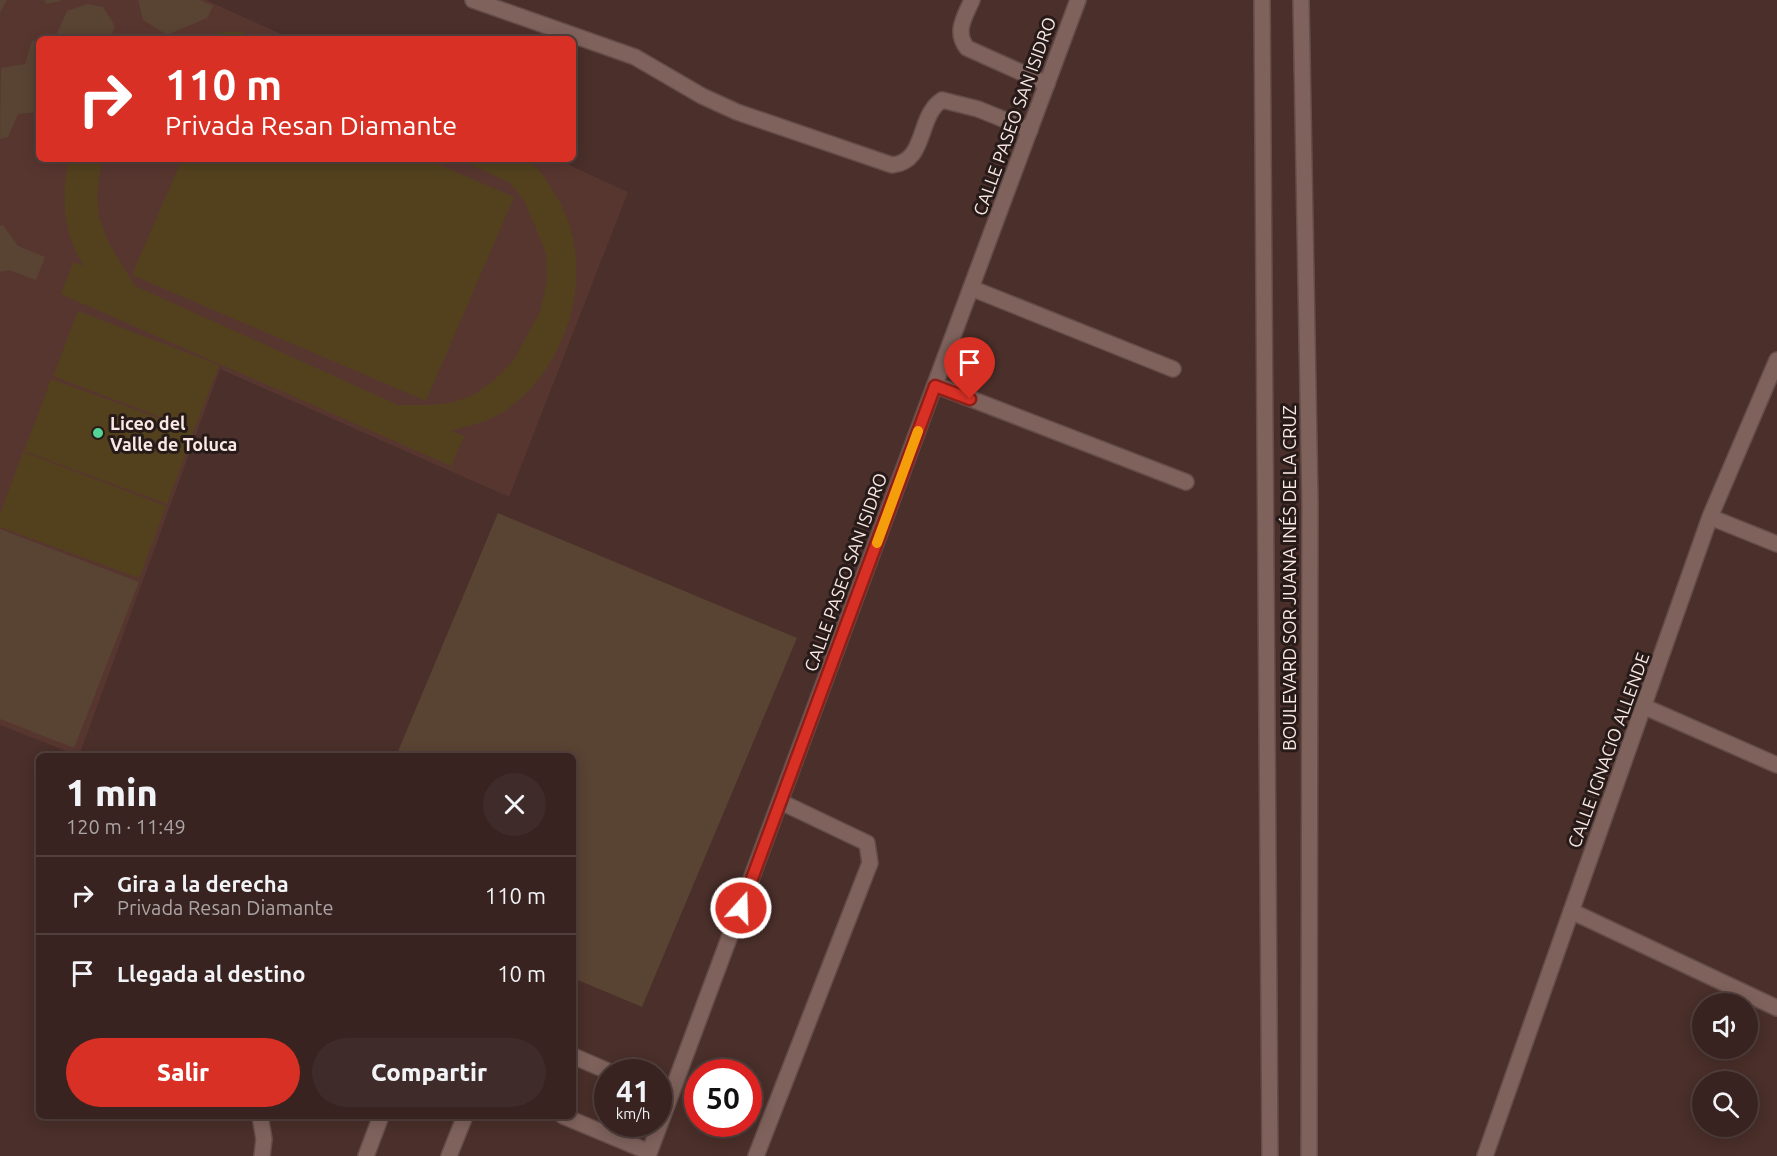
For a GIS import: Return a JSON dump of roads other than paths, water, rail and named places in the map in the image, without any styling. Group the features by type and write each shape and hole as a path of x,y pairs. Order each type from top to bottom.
{"main road":[{"path":"473,0 575,36"},
{"path":"972,0 961,25 962,42 967,48 1047,84"},
{"name":"CALLE PASEO SAN ISIDRO","path":"672,1077 781,802 1078,0"},
{"name":"BOULEVARD SOR JUANA INÉS DE LA CRUZ","path":"1262,0 1270,1156"},
{"name":"BOULEVARD SOR JUANA INÉS DE LA CRUZ","path":"1301,0 1310,503 1309,1156"},
{"path":"576,36 635,57 702,96 736,112 892,165 906,161 914,154 930,112 942,100 978,109 1030,130"},
{"path":"972,288 1173,369"},
{"name":"CALLE IGNACIO ALLENDE","path":"1485,1156 1710,517 1777,360"},
{"path":"935,386 1186,482"},
{"path":"1710,517 1777,544"},
{"path":"1645,707 1777,765"},
{"path":"756,1156 870,863 867,843 781,802"},
{"path":"1571,911 1777,1008"},
{"path":"576,1057 594,1065"},
{"path":"261,1119 264,1139 262,1156"},
{"path":"366,1156 380,1119"},
{"path":"449,1156 464,1119"},
{"path":"570,1119 648,1154"},
{"name":"CALLE PASEO SAN ISIDRO","path":"648,1154 653,1137"}],"place":[{"name":"Liceo del Valle de Toluca","path":"98,433"}]}
